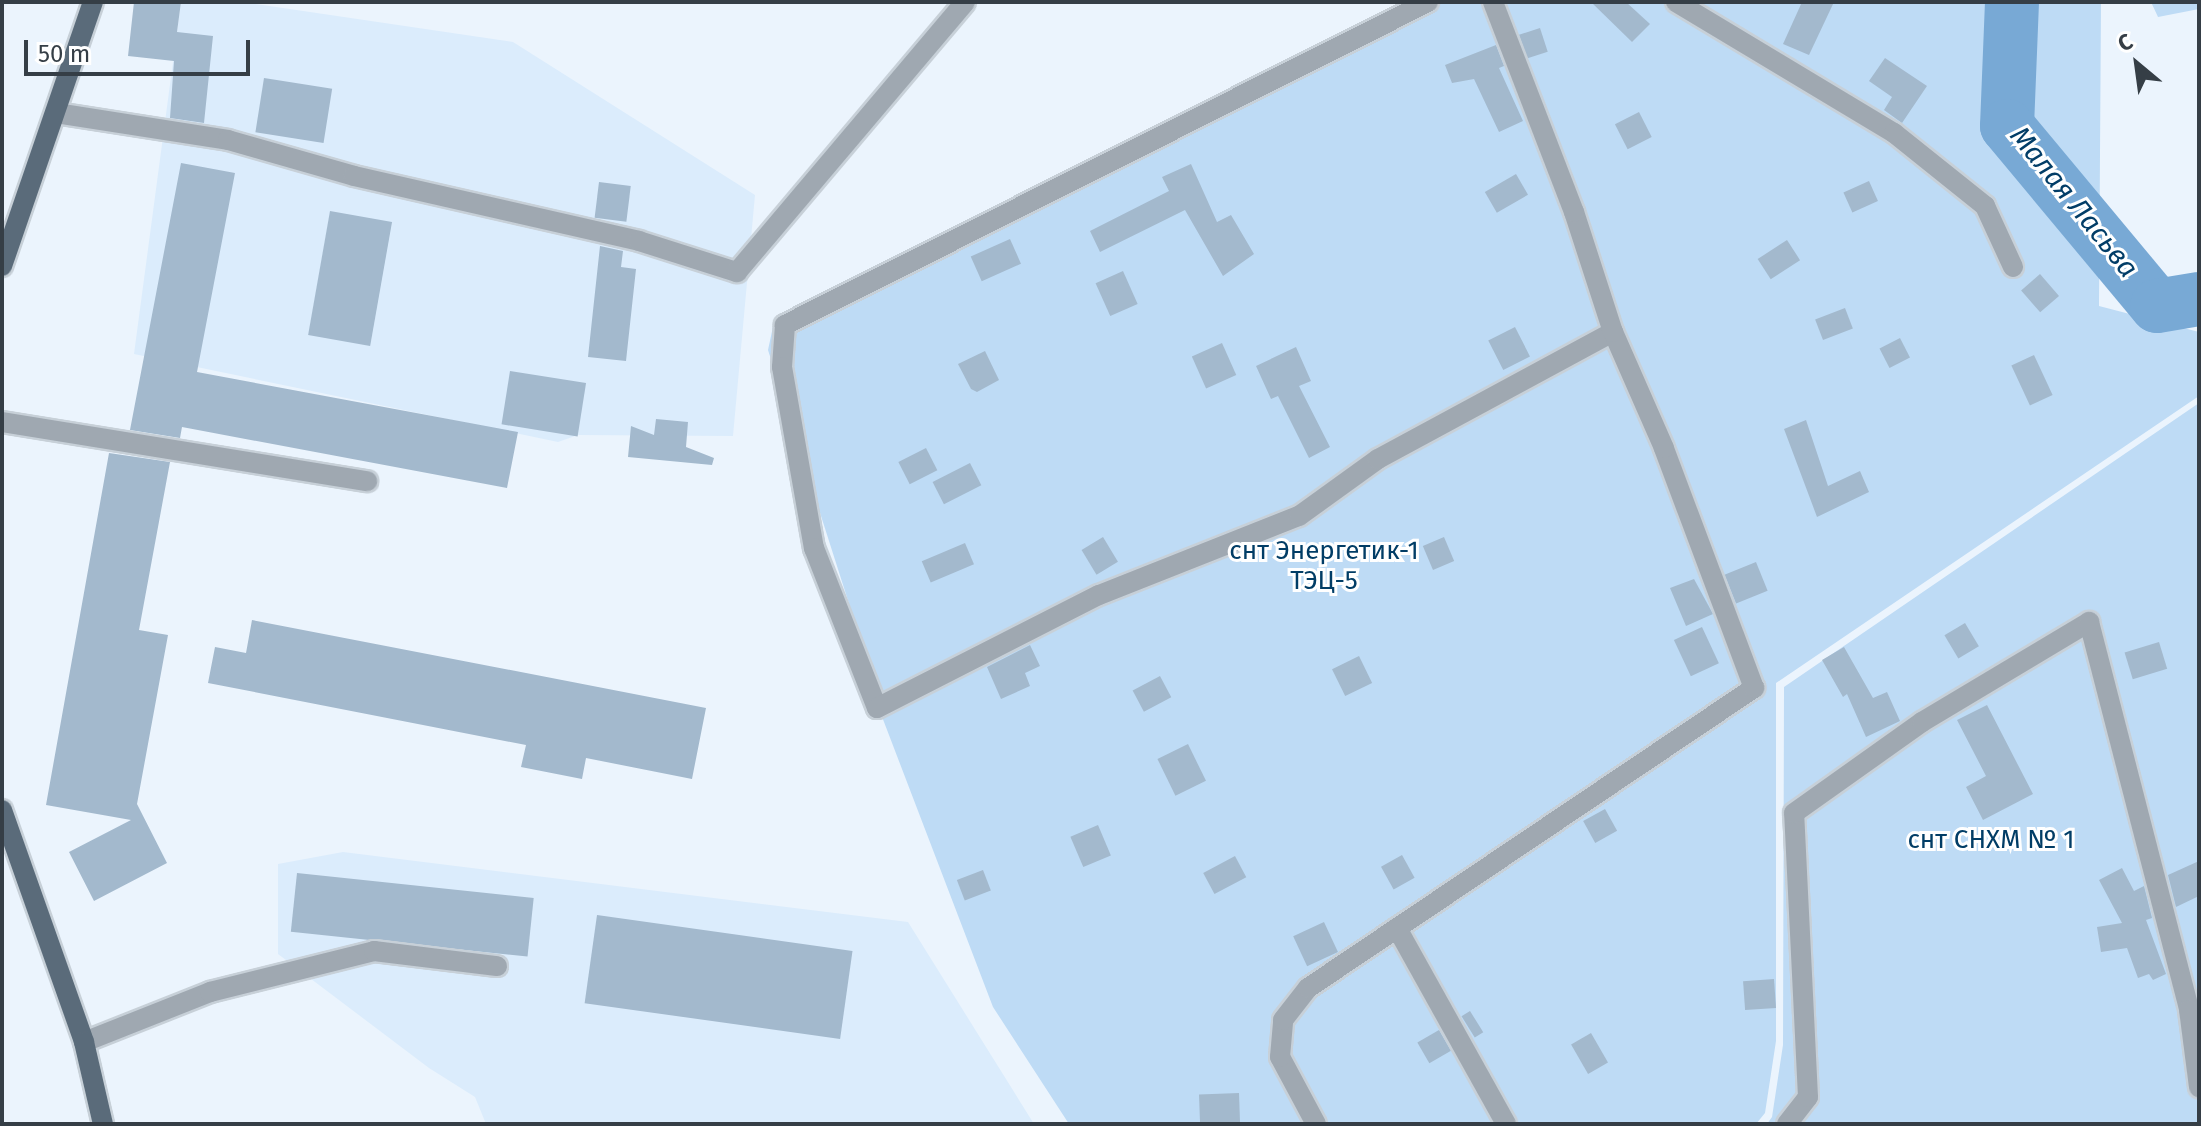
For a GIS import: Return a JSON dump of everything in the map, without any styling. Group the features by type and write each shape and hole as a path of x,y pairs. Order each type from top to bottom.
{"main road":[{"path":"2,266 93,2"},
{"path":"2,810 84,1042 103,1124"}],"lane":[{"path":"56,113 228,140 354,176 639,241 737,272 965,2"},
{"path":"1428,2 785,325 782,367 814,548 877,708 1099,595 1299,516 1378,459 1613,332"},
{"path":"1316,1124 1280,1057 1283,1020 1308,988 1754,688 1664,448 1613,332 1574,212 1493,2"},
{"path":"1676,2 1894,133 1985,206 2013,267"},
{"path":"2,422 367,481"},
{"path":"1787,1124 1808,1097 1794,813 1922,722 2089,622 2189,1010 2199,1087"},
{"path":"1397,928 1506,1124"},
{"path":"84,1042 210,992 374,951 497,966"}],"shaded area":[{"path":"181,2 243,2 513,42 755,195 733,436 578,435 558,442 134,354"},
{"path":"343,852 908,922 1034,1124 486,1124 475,1097 429,1068 278,954 278,864"}],"green space":[{"name":"снт Энергетик-1 ТЭЦ-5","path":"1403,2 2101,2 2099,306 2199,332 2199,396 1776,683 1776,1041 1765,1113 1756,1124 1069,1124 993,1007 858,654 852,613 768,350 774,322"},
{"path":"2151,2 2199,2 2199,9 2158,17"},
{"name":"снт СНХМ № 1","path":"2199,403 2199,1124 1767,1124 1772,1117 1783,1045 1784,687"}],"building":[{"path":"134,2 181,2 177,32 213,36 204,123 170,118 174,61 128,56"},
{"path":"1591,2 1626,2 1650,24 1632,42"},
{"path":"1802,2 1834,2 1809,55 1783,44"},
{"path":"1540,28 1548,52 1527,59 1519,35"},
{"path":"1496,45 1504,66 1499,68 1523,121 1499,132 1474,79 1452,83 1445,65"},
{"path":"1885,58 1927,86 1902,123 1884,110 1892,97 1869,81"},
{"path":"264,78 332,89 324,143 255,132"},
{"path":"1639,112 1652,137 1628,149 1615,124"},
{"path":"181,163 235,173 197,372 518,432 507,488 182,427 180,438 130,430"},
{"path":"1191,164 1217,222 1231,215 1254,254 1223,276 1185,210 1100,252 1090,231 1169,191 1162,177"},
{"path":"1516,174 1528,195 1497,213 1485,192"},
{"path":"1869,181 1878,201 1852,212 1843,192"},
{"path":"599,182 631,186 626,222 595,218"},
{"path":"330,211 392,222 370,346 308,335"},
{"path":"1010,239 1021,264 982,281 971,256"},
{"path":"1787,240 1800,260 1771,279 1758,259"},
{"path":"600,246 623,251 621,267 636,269 626,361 588,357"},
{"path":"1123,271 1138,304 1110,316 1096,283"},
{"path":"2040,274 2059,296 2040,312 2021,290"},
{"path":"1845,308 1853,329 1823,340 1815,319"},
{"path":"1515,327 1530,356 1503,370 1488,341"},
{"path":"1900,338 1910,358 1889,368 1880,348"},
{"path":"1222,343 1236,375 1206,388 1192,356"},
{"path":"1296,347 1311,381 1299,386 1330,447 1309,458 1278,396 1271,399 1256,366"},
{"path":"985,351 999,380 977,392 971,389 958,364"},
{"path":"2034,355 2053,395 2030,405 2011,366"},
{"path":"510,371 586,383 578,436 502,424"},
{"path":"656,419 688,422 686,447 714,458 712,465 628,457 631,426 654,435"},
{"path":"1806,420 1828,486 1860,471 1869,492 1817,517 1784,429"},
{"path":"926,448 937,470 910,484 898,462"},
{"path":"109,453 170,462 139,630 168,635 137,804 167,863 94,901 69,852 131,820 46,805"},
{"path":"970,463 981,485 944,504 933,482"},
{"path":"1103,537 1118,562 1097,575 1082,550"},
{"path":"1444,537 1454,561 1433,570 1423,546"},
{"path":"965,543 974,564 931,583 922,561"},
{"path":"1756,562 1768,591 1736,603 1724,575"},
{"path":"1694,579 1713,614 1686,626 1670,588"},
{"path":"252,620 706,708 692,779 586,758 582,779 521,767 526,745 208,683 215,647 246,653"},
{"path":"1965,623 1979,646 1958,659 1944,635"},
{"path":"1702,627 1719,663 1691,676 1674,640"},
{"path":"2159,642 2167,669 2133,679 2125,653"},
{"path":"1030,645 1040,666 1025,673 1030,686 1001,699 987,667"},
{"path":"1844,647 1873,698 1887,692 1900,721 1866,737 1847,694 1843,697 1822,660"},
{"path":"1359,656 1372,683 1345,696 1332,669"},
{"path":"1160,676 1171,697 1144,712 1133,691"},
{"path":"1987,705 2033,794 1983,820 1966,787 1986,776 1957,720"},
{"path":"1188,744 1206,781 1175,796 1157,759"},
{"path":"1605,809 1617,831 1595,843 1583,821"},
{"path":"1098,825 1111,855 1083,867 1070,837"},
{"path":"1402,855 1415,878 1394,889 1381,867"},
{"path":"1235,856 1246,877 1214,894 1203,873"},
{"path":"2199,861 2199,896 2176,907 2168,875"},
{"path":"2122,868 2134,891 2144,886 2152,918 2146,920 2166,974 2153,980 2149,974 2138,978 2127,948 2101,952 2097,927 2122,923 2099,880"},
{"path":"983,870 991,891 965,901 957,880"},
{"path":"297,873 534,898 528,957 291,932"},
{"path":"597,915 852,951 840,1039 585,1003"},
{"path":"1324,922 1338,952 1307,966 1293,936"},
{"path":"1774,979 1776,1008 1745,1010 1743,981"},
{"path":"1470,1011 1483,1032 1475,1038 1462,1016"},
{"path":"1439,1030 1451,1051 1429,1063 1417,1042"},
{"path":"1591,1033 1608,1062 1588,1074 1571,1044"},
{"path":"1239,1093 1240,1124 1200,1124 1199,1094"}],"waterway":[{"name":"Малая Ласьва","path":"2012,2 2007,126 2157,306 2199,299"}]}
